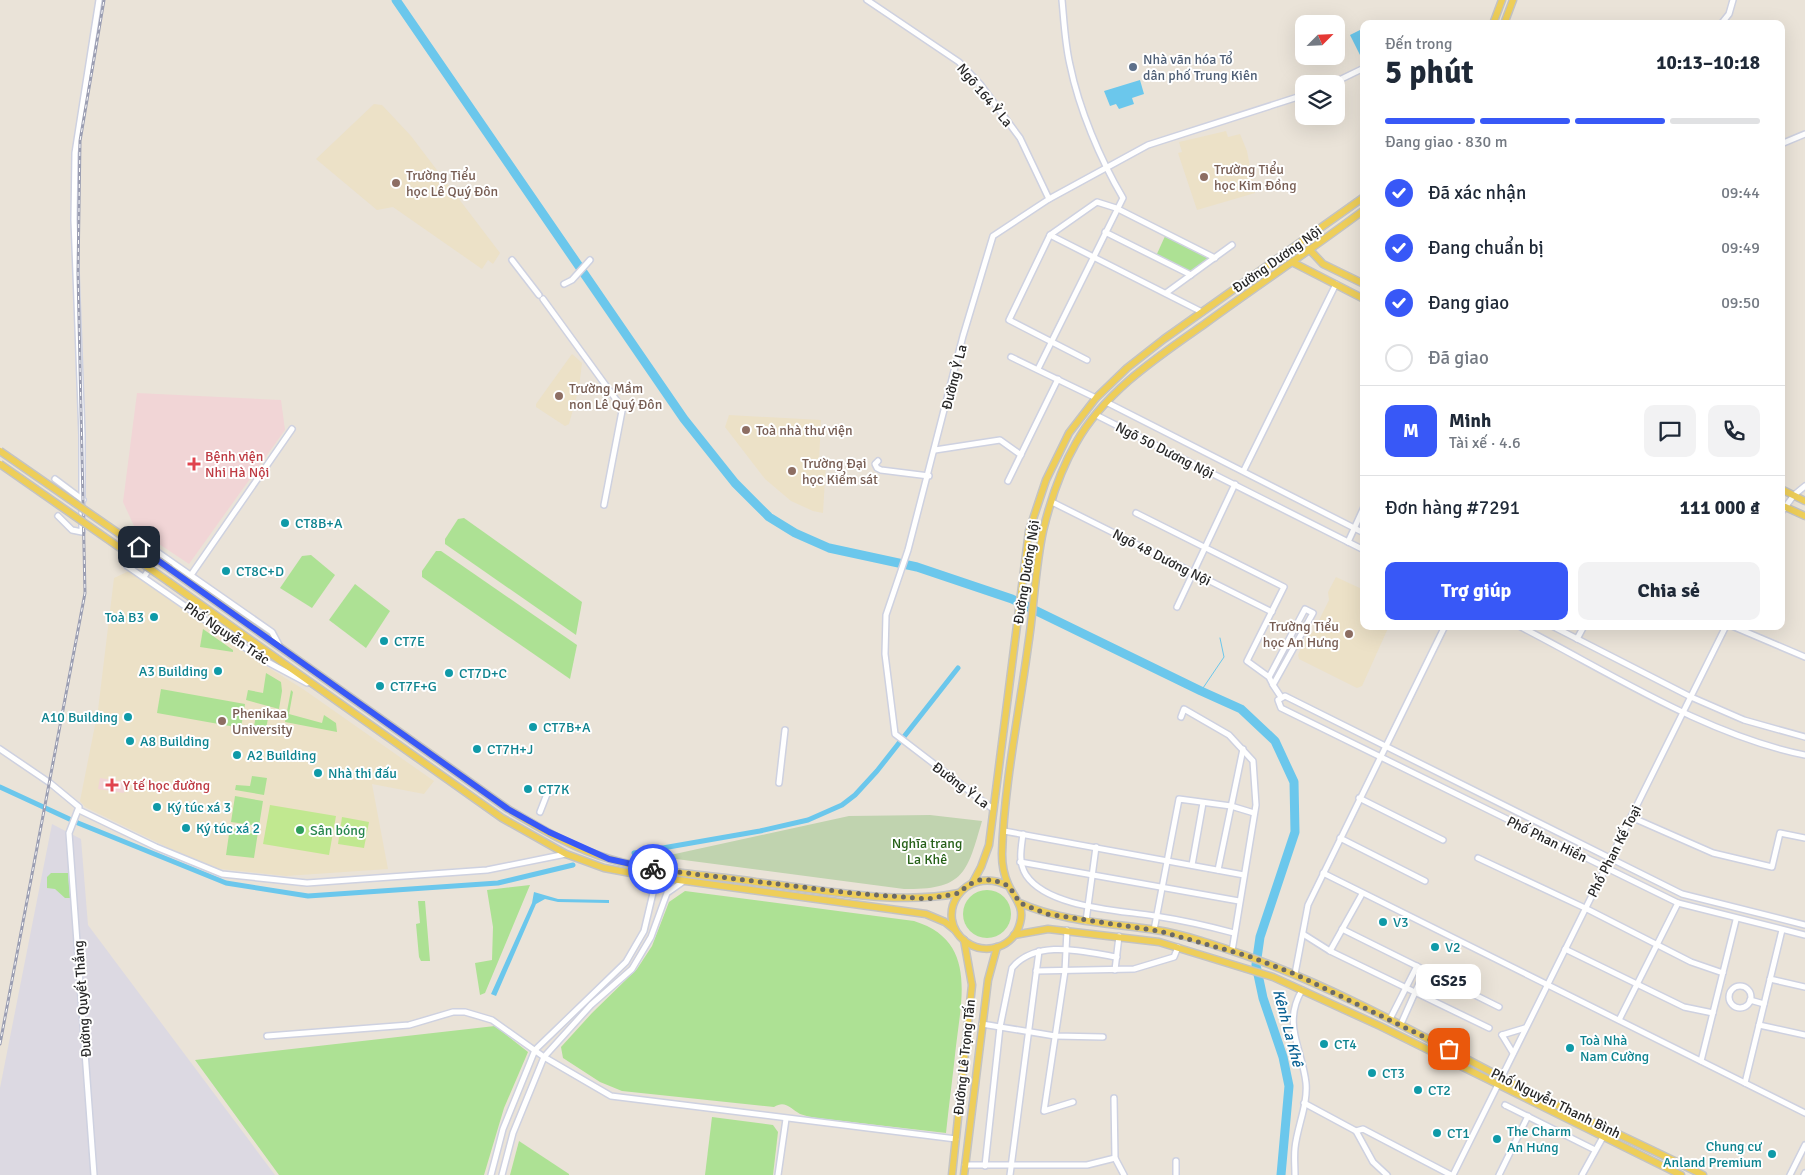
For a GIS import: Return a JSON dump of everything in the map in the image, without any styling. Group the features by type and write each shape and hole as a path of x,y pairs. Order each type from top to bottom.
{"main road":[{"path":"1494,20 1502,0"},
{"path":"1506,20 1513,0"},
{"name":"Đường Dương Nội","path":"973,882 989,845 1029,530 1046,480 1069,434 1096,398 1127,368 1164,339 1360,200"},
{"name":"Đường Dương Nội","path":"1009,886 1002,858 1004,831 1011,765 1043,532 1061,475 1076,442 1096,415 1127,382 1170,348 1360,213"},
{"path":"1309,249 1323,264 1360,282"},
{"path":"1292,262 1360,297"},
{"path":"1336,284 1342,274"},
{"path":"1164,339 1170,348"},
{"name":"Phố Nguyễn Trác","path":"0,451 170,568 280,649 508,809 549,832 609,859 656,869 852,893 928,899 959,893"},
{"name":"Phố Nguyễn Trác","path":"0,464 502,818 566,854 604,868 642,875 926,914 945,922 957,931"},
{"path":"1785,491 1805,501"},
{"path":"1785,509 1805,516"},
{"path":"383,733 389,725"},
{"path":"1000,764 1011,765"},
{"path":"1014,935 1020,923 1020,903 1009,886 994,880 973,882 959,893 952,912 957,931 964,940 980,948 997,947 1014,935 1048,929 1119,936 1178,947"},
{"path":"851,903 852,893"},
{"path":"1020,903 1047,914 1154,930 1232,951"},
{"name":"Đường Lê Trọng Tấn","path":"952,1175 972,986 964,940"},
{"name":"Đường Lê Trọng Tấn","path":"964,1175 988,980 997,947"},
{"name":"Phố Nguyễn Thanh Bình","path":"1178,947 1232,963 1302,990 1681,1175"},
{"name":"Phố Nguyễn Thanh Bình","path":"1232,951 1295,974 1401,1024 1703,1175"}],"street":[{"path":"58,516 72,530 82,532 83,500 74,220 75,152 99,0"},
{"name":"Ngõ 164 Ỷ La","path":"866,0 959,62 975,79 1000,109 1020,138 1049,199"},
{"path":"1038,369 1116,208 1123,198 1107,168 1072,72 1062,0"},
{"path":"1724,20 1729,14 1733,0"},
{"path":"1345,77 1360,70"},
{"name":"Đường Ỷ La","path":"993,809 895,734 885,654 886,621 929,476 964,336 993,236 1049,199 1148,145 1295,98"},
{"path":"1785,142 1805,134"},
{"path":"1087,360 1009,320 1050,235 1097,202 1116,208 1215,258"},
{"path":"1105,232 1191,275"},
{"path":"1050,235 1202,312"},
{"path":"1166,293 1232,245"},
{"path":"512,260 620,405 622,411 604,505"},
{"path":"564,284 572,280 590,260"},
{"path":"1244,470 1336,284"},
{"path":"1011,357 1096,398"},
{"path":"1008,481 1058,379"},
{"name":"Ngõ 50 Dương Nội","path":"1108,402 1360,531"},
{"name":"Ngõ 50 Dương Nội","path":"1096,415 1360,548"},
{"path":"191,575 292,429"},
{"path":"935,450 1000,440 1021,454"},
{"path":"878,460 875,464 881,470 929,476"},
{"path":"55,479 83,500"},
{"path":"1177,607 1235,484"},
{"path":"1785,506 1805,486"},
{"name":"Ngõ 48 Dương Nội","path":"1052,502 1272,612"},
{"path":"1136,513 1284,587 1246,662 1269,677 1281,697"},
{"path":"1348,542 1360,515"},
{"name":"Phố Nguyễn Trác","path":"280,649 272,632 142,542 127,566 260,658 330,695"},
{"path":"144,578 159,553"},
{"path":"1269,677 1305,609 1312,613 1273,686"},
{"path":"1295,974 1308,905 1443,630"},
{"path":"1526,630 1683,712 1740,735 1805,755"},
{"path":"1560,630 1691,697 1744,720 1805,737"},
{"path":"1577,639 1582,630"},
{"name":"Phố Phan Kế Toại","path":"1452,1175 1724,630"},
{"path":"1741,630 1805,657"},
{"name":"Phố Phan Hiền","path":"1805,925 1682,894 1285,696 1281,697 1278,704 1281,708 1678,903 1736,920 1805,935"},
{"path":"1181,717 1184,709 1229,735 1254,761 1256,805 1232,951"},
{"path":"779,783 784,730"},
{"path":"0,749 74,801 78,812 222,874 307,882 487,870 566,854"},
{"path":"1218,870 1242,750"},
{"path":"540,812 547,794 554,790"},
{"path":"1359,798 1443,840"},
{"path":"1154,930 1178,799 1231,806 1254,813"},
{"path":"1192,865 1203,803"},
{"name":"Đường Quyết Thắng","path":"78,812 71,824 69,833 94,1175"},
{"path":"1631,817 1713,853 1772,868 1780,833 1805,838"},
{"path":"1004,831 1244,875"},
{"path":"1023,834 1020,862 1029,879 1042,890 1088,906 1157,916 1234,933"},
{"path":"1340,838 1425,882"},
{"path":"1086,921 1096,847"},
{"path":"1478,858 1585,908 1691,962 1723,973"},
{"path":"1020,862 1240,901"},
{"path":"1323,873 1805,1114"},
{"path":"491,1175 503,1129 535,1050 588,997 617,972 637,946 648,920 653,893 642,875"},
{"path":"502,1175 513,1133 544,1057 591,1005 632,969 651,937 667,893 684,881"},
{"path":"1330,951 1362,894"},
{"path":"1618,1020 1678,903"},
{"path":"1702,1062 1736,920"},
{"path":"1342,929 1499,1007"},
{"path":"1067,930 1065,971 1044,1111 1073,1102"},
{"path":"1745,1083 1782,930"},
{"path":"1303,934 1330,951 1489,1028"},
{"path":"1115,970 1119,936"},
{"path":"1036,970 1134,969 1174,957 1178,947"},
{"path":"985,1166 1000,1027 1012,968 1039,951 1067,949 1117,956"},
{"path":"1565,949 1684,1007 1714,1013"},
{"path":"1010,1175 1027,1032 1039,951"},
{"path":"1390,1019 1416,966"},
{"path":"1401,1024 1425,970"},
{"path":"1770,979 1805,987"},
{"path":"1734,986 1742,986 1748,989 1750,1000 1745,1008 1738,1009 1731,1005 1728,999 1729,994 1734,986"},
{"path":"1295,1175 1295,1148 1304,1104 1306,1082 1293,1022 1293,1011 1302,990"},
{"path":"1718,993 1729,994"},
{"path":"1750,1000 1764,1004"},
{"path":"267,1036 394,1027 422,1022 453,1012 465,1012 492,1020 544,1057 611,1096 956,1139"},
{"path":"982,1024 1056,1036 1103,1038"},
{"path":"1759,1025 1805,1035"},
{"path":"1513,1053 1502,1035 1525,1028"},
{"path":"1114,1098 1115,1158 1124,1175"},
{"path":"1304,1104 1356,1131 1373,1162 1387,1175"},
{"path":"1505,1105 1596,1150"},
{"path":"1499,1175 1528,1116"},
{"path":"778,1175 786,1119"},
{"path":"1356,1131 1363,1130 1452,1175"},
{"path":"1582,1175 1603,1137"},
{"path":"1790,1175 1805,1145"},
{"path":"965,1165 1011,1167 1087,1165 1115,1158"},
{"path":"1176,1161 1176,1175"}],"shaded area":[{"name":"Trường Tiểu học Lê Quý Đôn","path":"374,104 382,105 411,136 500,253 493,264 488,260 482,269 393,207 377,210 316,159"},
{"path":"1226,131 1228,137 1240,134 1247,151 1255,193 1197,210 1178,153 1182,152 1179,142"},
{"name":"Trường Mầm non Lê Quý Đôn","path":"572,354 582,363 579,388 569,424 565,426 536,407 536,404"},
{"name":"Bệnh viện Nhi Hà Nội","path":"137,393 281,400 285,430 189,564 135,528 123,502"},
{"name":"Trường Đại học Kiểm sát","path":"729,415 821,420 819,462 826,462 823,513 813,511 791,501 765,479 725,427"},
{"name":"Phenikaa University","path":"129,571 434,781 424,794 372,784 388,869 286,876 220,869 185,856 85,807 80,801 98,710 114,578"},
{"name":"Trường Tiểu học An Hưng","path":"1336,577 1360,588 1360,630 1387,630 1362,686 1357,688 1299,659 1298,655 1306,638 1313,632 1329,600 1328,592"},
{"name":"Y tế học đường","path":"100,778 126,782 124,793 98,789"},
{"path":"52,824 81,839 88,925 275,1175 0,1175 0,1088"}],"green space":[{"path":"1166,234 1214,258 1191,275 1156,256"},
{"path":"464,518 582,602 576,635 445,544 445,539 458,519"},
{"path":"436,551 441,551 577,645 570,679 422,577 422,571"},
{"path":"311,555 335,575 312,608 280,588 302,556"},
{"path":"355,584 390,611 366,648 329,620"},
{"path":"203,629 233,650 233,652 200,647"},
{"path":"266,673 281,682 282,691 279,709 246,700 248,690 263,693"},
{"path":"161,689 245,704 241,728 157,713"},
{"path":"291,690 293,692 289,714 322,723 324,715 336,723 337,732 285,722"},
{"path":"257,711 269,713 266,729 254,726"},
{"path":"252,776 267,778 264,795 235,790 236,785 250,786"},
{"path":"235,796 263,801 259,826 231,822"},
{"name":"Sân bóng","path":"270,805 336,816 329,855 263,844"},
{"name":"Nghĩa trang La Khê","path":"930,815 982,821 967,866 951,882 939,886 904,889 661,857 849,816"},
{"path":"342,817 369,822 364,848 338,844"},
{"path":"230,827 258,832 254,858 226,855"},
{"path":"51,873 68,873 70,898 65,898 55,889 47,888 47,877"},
{"path":"530,885 485,993 480,995 475,963 492,960 493,927 487,890"},
{"path":"987,890 996,892 1004,897 1009,905 1011,914 1009,923 1004,931 996,936 987,938 978,936 970,931 965,923 963,914 965,905 970,897 978,892"},
{"path":"685,891 914,921 934,930 948,942 956,956 962,989 946,1133 817,1118 800,1114 790,1107 781,1104 774,1107 622,1091 600,1082 563,1058 561,1047 592,1013 637,969 652,946 669,902"},
{"path":"418,901 425,901 430,961 421,961 419,957 416,924 420,923"},
{"path":"495,1026 528,1052 504,1108 484,1175 279,1175 195,1060"},
{"path":"712,1117 773,1125 778,1132 773,1175 705,1175"},
{"path":"519,1141 569,1174 569,1175 510,1175"}],"water":[{"path":"1360,30 1360,55 1350,35"},
{"path":"1140,80 1144,94 1132,98 1134,104 1119,109 1116,104 1110,106 1104,91"},
{"path":"534,892 558,899 609,900 609,903 558,902 545,899 536,904 496,996 491,994 532,903"}],"waterway":[{"name":"Kênh La Khê","path":"396,0 684,419 735,483 769,517 795,533 829,548 917,567 1012,599 1241,709 1275,741 1294,782 1295,832 1260,937 1256,965 1263,998 1283,1057 1289,1086 1281,1175"},
{"path":"1201,691 1224,657 1220,638"},
{"path":"634,853 760,831 808,820 842,805 855,795 877,771 958,668"},
{"path":"0,787 78,823 226,883 308,896 498,883 573,865"}],"railway":[{"path":"0,1044 85,593 78,273 80,141 104,0"}],"way so far":[{"path":"653,869 852,893 928,899 959,893 973,882 987,879 994,880 1009,886 1020,903 1047,914 1159,931 1248,956 1295,974 1449,1049"}],"place":[{"name":"Nhà văn hóa Tổ dân phố Trung Kiên","path":"1133,67"},
{"name":"Trường Tiểu học Kim Đồng","path":"1204,177"},
{"name":"Trường Tiểu học Lê Quý Đôn","path":"396,183"},
{"name":"Trường Mầm non Lê Quý Đôn","path":"559,396"},
{"name":"Toà nhà thư viện","path":"746,430"},
{"name":"Bệnh viện Nhi Hà Nội","path":"194,464"},
{"name":"Trường Đại học Kiểm sát","path":"792,471"},
{"name":"CT8B+A","path":"285,523"},
{"name":"CT8C+D","path":"226,571"},
{"name":"Toà B3","path":"154,617"},
{"name":"Trường Tiểu học An Hưng","path":"1349,634"},
{"name":"CT7E","path":"384,641"},
{"name":"A3 Building","path":"218,671"},
{"name":"CT7D+C","path":"449,673"},
{"name":"CT7F+G","path":"380,686"},
{"name":"A10 Building","path":"128,717"},
{"name":"Phenikaa University","path":"222,721"},
{"name":"CT7B+A","path":"533,727"},
{"name":"A8 Building","path":"130,741"},
{"name":"CT7H+J","path":"477,749"},
{"name":"A2 Building","path":"237,755"},
{"name":"Nhà thi đấu","path":"318,773"},
{"name":"Y tế học đường","path":"112,785"},
{"name":"CT7K","path":"528,789"},
{"name":"Ký túc xá 3","path":"157,807"},
{"name":"Ký túc xá 2","path":"186,828"},
{"name":"Sân bóng","path":"300,830"},
{"name":"V3","path":"1383,922"},
{"name":"V2","path":"1435,947"},
{"name":"CT4","path":"1324,1044"},
{"name":"Toà Nhà Nam Cường","path":"1570,1048"},
{"name":"GS25","path":"1449,1049"},
{"name":"CT3","path":"1372,1073"},
{"name":"CT2","path":"1418,1090"},
{"name":"CT1","path":"1437,1133"},
{"name":"The Charm An Hưng","path":"1497,1139"},
{"name":"Chung cư Anland Premium","path":"1772,1154"}],"route":[{"path":"139,547 508,809 549,832 609,859 653,869"}]}
